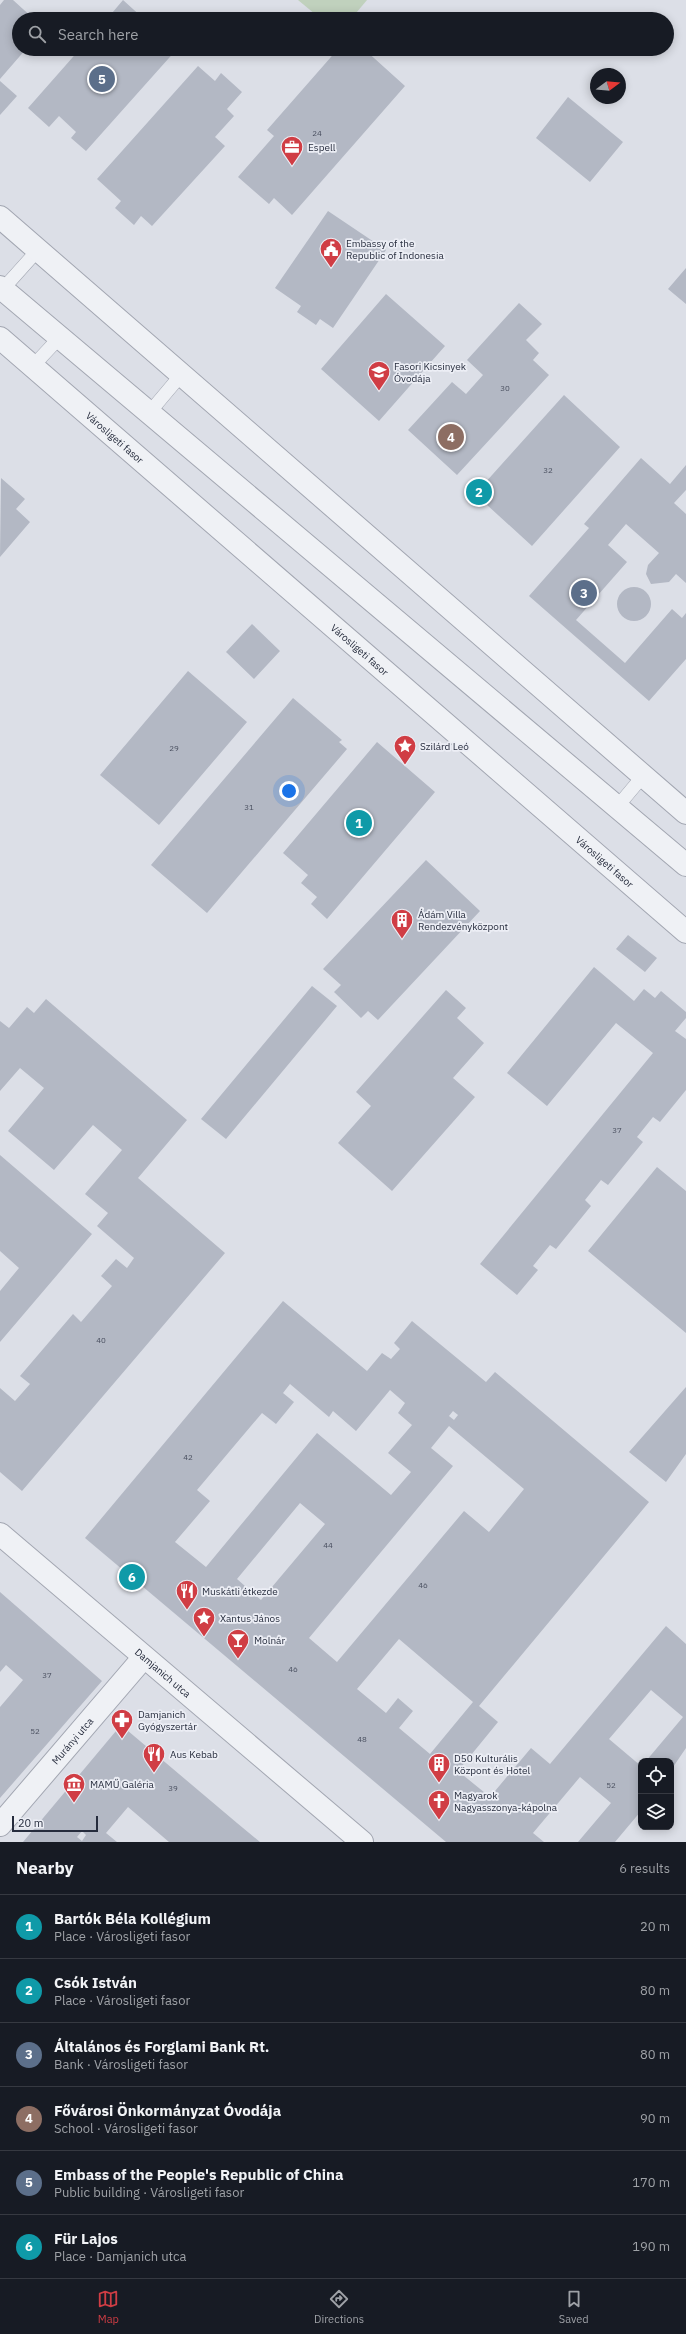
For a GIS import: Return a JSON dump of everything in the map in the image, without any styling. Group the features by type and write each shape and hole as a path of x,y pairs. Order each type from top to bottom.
{"street":[{"path":"0,218 686,813"},
{"path":"1,288 686,865"},
{"name":"Városligeti fasor","path":"0,338 686,932"},
{"name":"Damjanich utca","path":"0,1534 362,1842"},
{"name":"Murányi utca","path":"0,1825 144,1657"}],"lane":[{"path":"1,288 37,250"},
{"path":"33,366 60,337"},
{"path":"149,413 181,375"},
{"path":"616,807 643,776"}],"green space":[{"path":"298,0 367,0 357,12 313,12"}],"building":[{"path":"4,0 13,0 26,12 12,12 12,56 20,56 0,79 0,5"},
{"path":"123,0 136,12 113,12"},
{"path":"74,56 171,56 86,151 71,138 76,132 59,116 49,127 28,108"},
{"path":"332,56 372,56 405,86 292,215 274,198 269,204 238,177 274,136 267,130"},
{"path":"198,66 215,81 221,73 242,92 227,109 234,116 215,137 225,146 152,226 141,216 134,225 115,208 121,201 97,179"},
{"path":"0,81 17,96 0,115"},
{"path":"568,97 623,142 590,182 536,138"},
{"name":"Embassy of the Republic of Indonesia","path":"328,211 386,250 333,328 320,319 316,325 297,312 301,306 275,288"},
{"path":"686,268 686,304 668,289"},
{"path":"386,294 445,346 379,421 321,369"},
{"path":"519,303 542,324 526,340 539,353 533,360 549,375 457,475 408,430 452,382 466,394 483,375 467,360"},
{"path":"564,395 620,447 532,546 475,494"},
{"path":"641,458 670,484 686,465 686,490 674,503 686,514 686,583 676,574 669,582 651,584 646,574 648,565 659,553 626,524 608,545 627,562 576,620 625,663 672,609 682,618 686,613 686,659 649,701 529,596 589,528 584,524"},
{"path":"1,478 25,499 16,509 30,522 0,557"},
{"path":"631,587 637,587 641,588 648,594 651,604 650,611 644,618 637,621 631,621 627,620 620,614 617,607 617,601 618,597 624,590"},
{"path":"252,624 280,651 254,679 226,652"},
{"path":"188,671 247,722 159,825 100,775"},
{"path":"293,698 342,740 339,742 347,749 207,913 151,865"},
{"path":"377,742 435,792 327,919 311,904 317,897 301,883 308,875 283,853"},
{"name":"Ádám Villa Rendezvényközpont","path":"426,860 480,911 378,1020 368,1011 361,1018 334,992 341,985 323,969"},
{"path":"628,935 657,958 645,972 616,949"},
{"path":"594,967 634,1001 644,989 655,998 661,991 686,1012 686,1018 675,1031 686,1039 686,1090 660,1122 653,1117 637,1137 643,1142 608,1185 601,1180 585,1200 591,1206 556,1249 550,1245 533,1266 538,1270 517,1295 480,1264 653,1053 616,1023 547,1106 507,1073"},
{"path":"312,986 337,1006 226,1139 201,1119"},
{"path":"446,990 466,1008 457,1018 484,1043 453,1078 475,1097 392,1191 338,1143 371,1106 356,1092"},
{"path":"46,999 187,1120 138,1178 225,1253 22,1491 0,1472 0,1388 15,1401 30,1384 20,1376 73,1314 81,1322 112,1286 101,1276 116,1259 127,1268 134,1258 97,1226 108,1213 85,1194 122,1150 93,1125 54,1170 8,1131 44,1088 20,1068 0,1091 0,1021 9,1028 27,1007 34,1013"},
{"path":"0,1155 92,1234 0,1342 0,1291 19,1268 0,1251"},
{"path":"657,1167 686,1191 686,1333 588,1251"},
{"path":"283,1301 367,1371 382,1353 391,1359 400,1349 394,1343 412,1321 486,1382 495,1372 649,1502 479,1706 498,1722 458,1771 490,1797 531,1748 550,1764 666,1626 686,1644 686,1748 674,1766 674,1758 649,1758 683,1717 651,1690 609,1739 638,1763 638,1815 615,1842 578,1842 611,1803 580,1777 533,1833 544,1842 446,1842 85,1538","holes":["290,1384 329,1417 333,1411 356,1431 390,1390 405,1403 398,1413 412,1425 388,1453 411,1472 391,1495 317,1433 206,1567 175,1542 210,1501 197,1490 262,1413 276,1424 294,1402 283,1393","453,1411 458,1415 454,1420 449,1416","449,1426 524,1489 489,1532 464,1511 337,1662 309,1638 453,1466 431,1448","300,1503 325,1524 261,1600 237,1579","399,1639 473,1702 430,1754 399,1728 413,1711 398,1698 386,1713 357,1689"]},
{"path":"686,1387 686,1454 666,1482 629,1452"},
{"path":"0,1592 102,1681 0,1798 0,1707 23,1680 6,1665 0,1672"},
{"path":"121,1725 260,1842 169,1842 128,1807 106,1833 117,1842 23,1842","holes":["82,1831 86,1835 82,1841 77,1837"]}],"place":[{"name":"Embass of the People's Republic of China","path":"102,79"},
{"name":"Espell","path":"292,166"},
{"name":"Embassy of the Republic of Indonesia","path":"331,268"},
{"name":"Fasori Kicsinyek Óvodája","path":"379,392"},
{"name":"Fővárosi Önkormányzat Óvodája","path":"451,437"},
{"name":"Csók István","path":"479,492"},
{"name":"Általános és Forglami Bank Rt.","path":"584,593"},
{"name":"Szilárd Leó","path":"405,766"},
{"name":"Bartók Béla Kollégium","path":"359,823"},
{"name":"Ádám Villa Rendezvényközpont","path":"402,940"},
{"name":"Für Lajos","path":"132,1577"},
{"name":"Muskátli étkezde","path":"187,1610"},
{"name":"Xantus János","path":"204,1638"},
{"name":"Molnár","path":"238,1660"},
{"name":"Damjanich Gyógyszertár","path":"122,1740"},
{"name":"Aus Kebab","path":"154,1774"},
{"name":"D50 Kulturális Központ és Hotel","path":"439,1784"},
{"name":"MAMŰ Galéria","path":"74,1804"},
{"name":"Magyarok Nagyasszonya-kápolna","path":"439,1820"}]}
